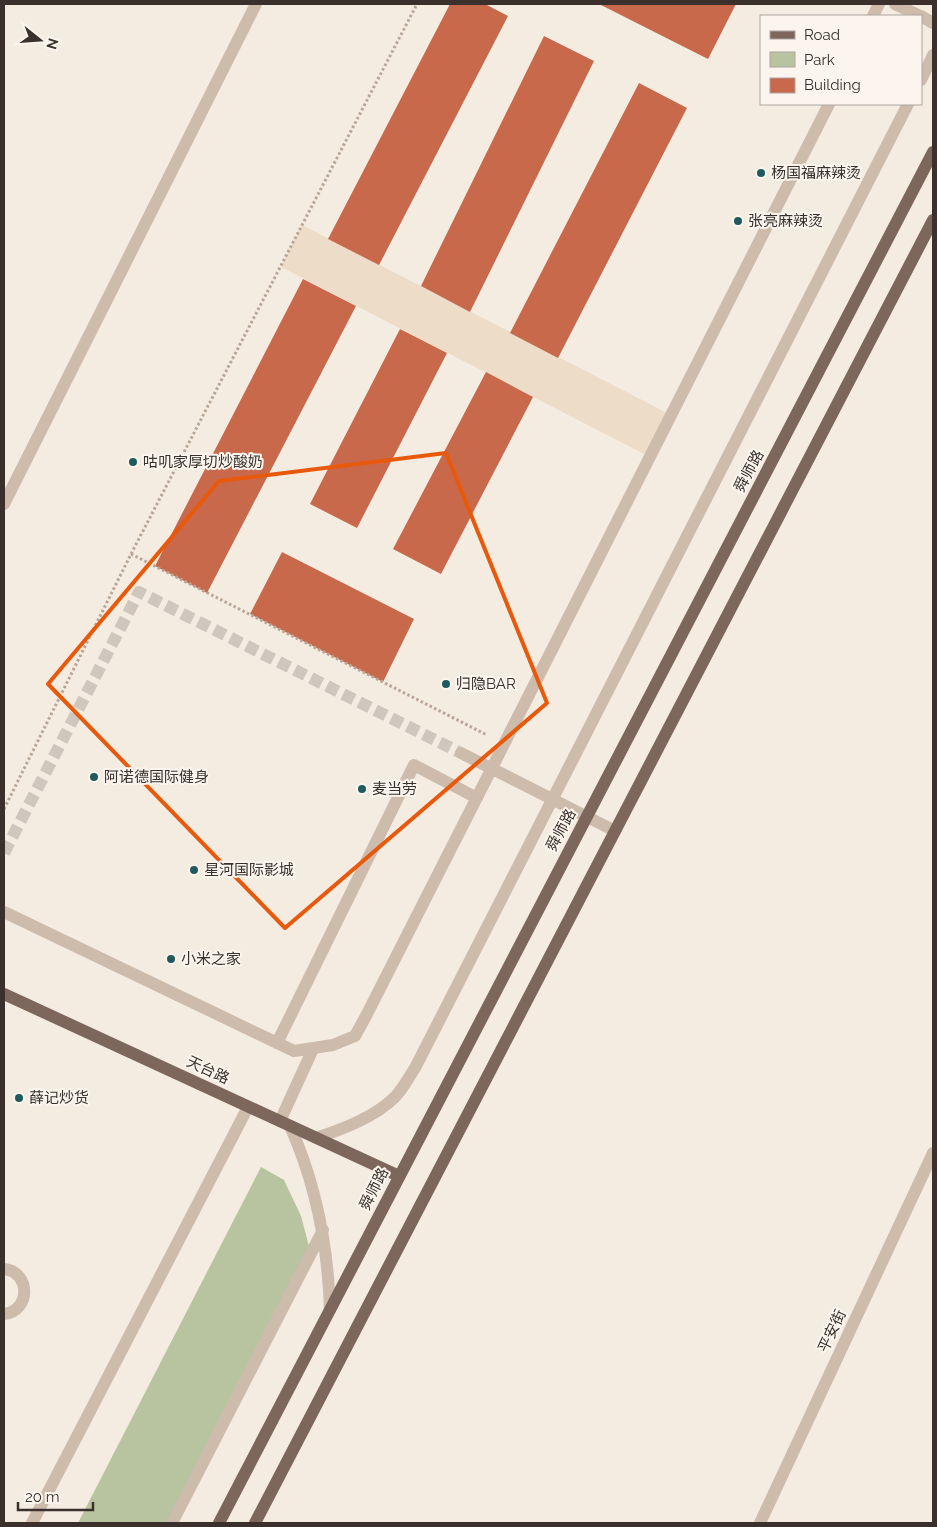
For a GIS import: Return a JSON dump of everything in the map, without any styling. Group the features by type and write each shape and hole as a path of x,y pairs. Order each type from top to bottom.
{"main road":[{"name":"舜师路","path":"219,1523 933,152"},
{"path":"255,1523 933,220"},
{"name":"天台路","path":"4,994 399,1176"}],"street":[{"path":"4,504 256,4"},
{"path":"895,4 919,15"},
{"path":"922,17 933,23"},
{"path":"922,78 933,55"},
{"path":"4,912 294,1051 333,1046 354,1036 366,1016 828,105"},
{"path":"316,1138 345,1128 369,1116 395,1097 410,1075 907,105"},
{"path":"461,754 615,831"},
{"path":"277,1043 414,765 476,798"},
{"path":"313,1049 285,1124 302,1152 323,1230 329,1276 330,1310"},
{"path":"32,1523 248,1107"},
{"name":"平安街","path":"760,1523 933,1153"},
{"path":"172,1523 323,1230"},
{"path":"4,1269 14,1272 20,1277 25,1290 21,1304 16,1309 4,1314"}],"path":[{"path":"4,809 131,554 417,4"},
{"path":"131,554 504,744"}],"highlighted area":[{"path":"446,453 547,703 285,928 48,684 219,481"}],"green space":[{"path":"261,1167 284,1180 301,1216 311,1254 172,1523 78,1523"}],"shaded area":[{"path":"302,225 671,415 650,457 281,267"}],"building":[{"path":"450,4 485,4 508,16 379,265 328,239"},
{"path":"599,4 736,4 708,59"},
{"path":"544,36 594,61 470,312 421,286"},
{"path":"639,83 687,108 558,358 510,333"},
{"path":"303,279 356,306 207,593 155,566"},
{"path":"400,329 447,353 357,528 310,504"},
{"path":"486,372 533,397 441,574 393,549"},
{"path":"282,552 414,619 383,682 250,614"}],"tunnel":[{"path":"4,853 139,592 461,753"}],"place":[{"name":"杨国福麻辣烫","path":"761,173"},
{"name":"张亮麻辣烫","path":"738,221"},
{"name":"咕叽家厚切炒酸奶","path":"133,462"},
{"name":"归隐BAR","path":"446,684"},
{"name":"阿诺德国际健身","path":"94,777"},
{"name":"麦当劳","path":"362,789"},
{"name":"星河国际影城","path":"194,870"},
{"name":"小米之家","path":"171,959"},
{"name":"薛记炒货","path":"19,1098"}]}
